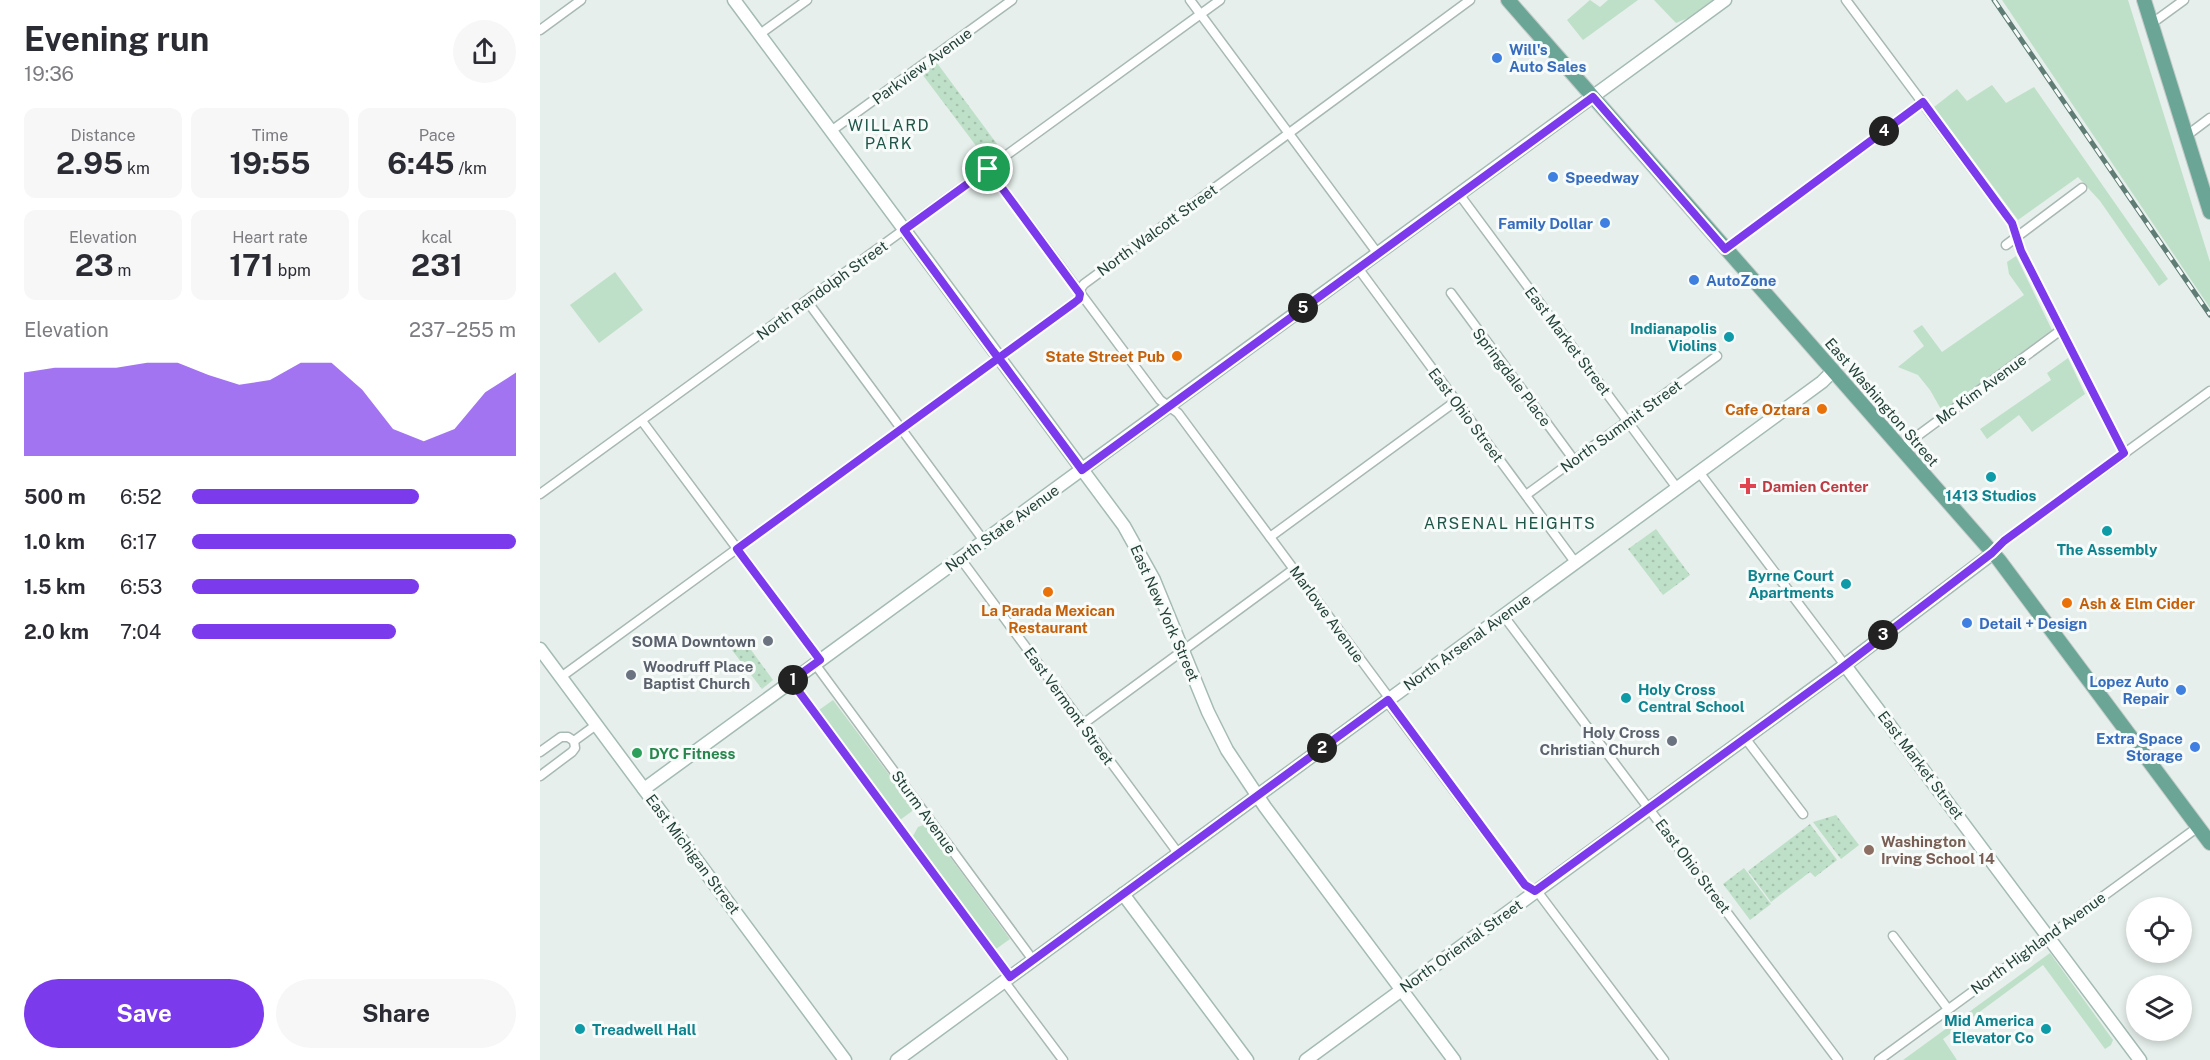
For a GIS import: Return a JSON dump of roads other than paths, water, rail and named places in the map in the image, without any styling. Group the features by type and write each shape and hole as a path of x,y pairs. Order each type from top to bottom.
{"main road":[{"name":"East Washington Street","path":"1508,0 1992,553 2210,843"},
{"path":"2144,0 2210,212"}],"street":[{"path":"540,30 581,0"},
{"name":"East New York Street","path":"734,0 1124,526 1140,552 1220,736 1257,795 1454,1060"},
{"path":"760,34 807,0"},
{"name":"Parkview Avenue","path":"831,131 1012,0"},
{"path":"1190,0 1378,254"},
{"name":"North Randolph Street","path":"540,494 1220,0"},
{"name":"North Walcott Street","path":"561,677 1074,303 1079,299 1084,284 1470,0"},
{"name":"North State Avenue","path":"644,789 1725,0"},
{"path":"1846,0 2012,223 2019,247 2124,453"},
{"path":"2151,24 2184,0"},
{"path":"1725,249 1923,102"},
{"path":"2186,136 2210,118"},
{"name":"Marlowe Avenue","path":"988,169 1160,400 1178,413 1525,885 1535,891 1664,1060"},
{"path":"2006,245 2082,188"},
{"name":"East Market Street","path":"1459,194 1677,488"},
{"name":"East Ohio Street","path":"1358,268 1575,562"},
{"name":"Springdale Place","path":"1451,294 1574,460"},
{"path":"807,301 984,541"},
{"name":"Mc Kim Avenue","path":"1901,448 2061,330"},
{"name":"North Summit Street","path":"1526,495 1717,356"},
{"name":"North Arsenal Avenue","path":"897,1060 1699,472 1821,382 1833,370"},
{"path":"1992,553 2004,541 2210,391"},
{"path":"1270,537 1456,401"},
{"name":"Sturm Avenue","path":"642,420 1033,960"},
{"name":"East Market Street","path":"1699,472 2140,1060"},
{"name":"North Oriental Street","path":"1306,1060 1745,738 1992,553"},
{"name":"East Vermont Street","path":"960,558 1178,854"},
{"path":"1083,724 1294,569"},
{"name":"East Ohio Street","path":"1503,615 1838,1060"},
{"name":"East Michigan Street","path":"540,649 845,1060"},
{"name":"Sturm Avenue","path":"791,681 1063,1060"},
{"path":"574,741 596,725"},
{"path":"540,752 561,737 568,736 574,741 575,748 572,752 540,776"},
{"path":"1745,738 1803,814"},
{"name":"North Highland Avenue","path":"1879,1060 2198,827"},
{"path":"1123,894 1247,1060"},
{"path":"1893,936 1948,1009"}],"railway":[{"path":"1994,0 2210,315"}],"place":[{"name":"Will's Auto Sales","path":"1497,58"},
{"name":"Speedway","path":"1553,177"},
{"name":"Family Dollar","path":"1605,223"},
{"name":"AutoZone","path":"1694,280"},
{"name":"Indianapolis Violins","path":"1729,337"},
{"name":"State Street Pub","path":"1177,356"},
{"name":"Cafe Oztara","path":"1822,409"},
{"name":"1413 Studios","path":"1991,477"},
{"name":"Damien Center","path":"1748,486"},
{"name":"The Assembly","path":"2107,531"},
{"name":"Byrne Court Apartments","path":"1846,584"},
{"name":"La Parada Mexican Restaurant","path":"1048,592"},
{"name":"Ash & Elm Cider","path":"2067,603"},
{"name":"Detail + Design","path":"1967,623"},
{"name":"SOMA Downtown","path":"768,641"},
{"name":"Woodruff Place Baptist Church","path":"631,675"},
{"name":"Lopez Auto Repair","path":"2181,690"},
{"name":"Holy Cross Central School","path":"1626,698"},
{"name":"Holy Cross Christian Church","path":"1672,741"},
{"name":"Extra Space Storage","path":"2195,747"},
{"name":"DYC Fitness","path":"637,753"},
{"name":"Washington Irving School 14","path":"1869,850"},
{"name":"Treadwell Hall","path":"580,1029"},
{"name":"Mid America Elevator Co","path":"2046,1029"}],"district":[{"name":"WILLARD PARK","path":"889,134"},
{"name":"ARSENAL HEIGHTS","path":"1510,523"}]}
